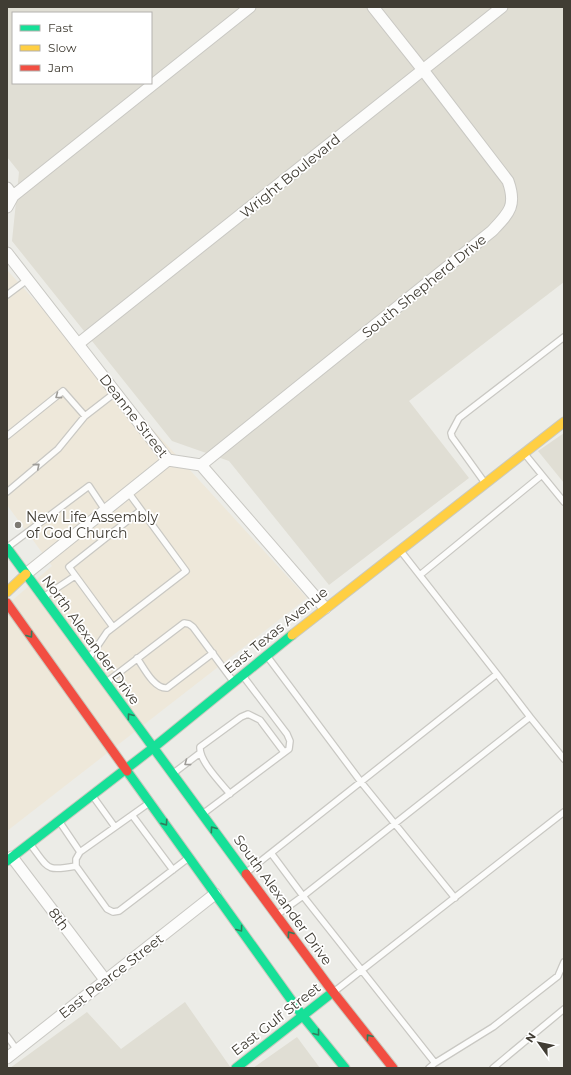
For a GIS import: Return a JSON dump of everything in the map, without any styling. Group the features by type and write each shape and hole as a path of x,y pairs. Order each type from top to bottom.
{"main road":[{"name":"East Texas Avenue","path":"10,859 153,748 325,608 564,422"},
{"name":"North Alexander Drive","path":"7,548 153,748"},
{"path":"7,592 26,574"},
{"path":"7,604 302,1015 345,1068"},
{"name":"South Alexander Drive","path":"153,748 173,773 333,992 393,1068"},
{"name":"East Gulf Street","path":"236,1068 333,992"}],"street":[{"path":"152,83 250,7"},
{"path":"373,7 424,70"},
{"name":"Wright Boulevard","path":"78,344 502,7"},
{"name":"South Shepherd Drive","path":"201,465 492,231 513,205 513,194 508,181 424,70"},
{"path":"7,207 10,192 150,84"},
{"name":"Deanne Street","path":"7,253 168,460 201,465"},
{"path":"26,574 168,460"},
{"path":"201,465 325,608"},
{"name":"8th","path":"10,859 106,980"},
{"name":"East Pearce Street","path":"7,1058 214,894"}],"lane":[{"path":"7,295 27,280"},
{"path":"486,483 452,437 450,433 454,424 459,418 564,337"},
{"path":"7,436 63,391 84,416"},
{"path":"7,492 58,449 84,416 116,392"},
{"path":"524,453 564,502"},
{"path":"420,575 542,475"},
{"path":"7,548 89,486 106,510"},
{"path":"89,659 107,632 186,571 128,492"},
{"path":"113,627 69,567 141,510"},
{"path":"400,549 496,674 564,759"},
{"path":"43,597 75,576"},
{"path":"106,682 184,623 193,627 234,681"},
{"path":"137,658 157,685 162,688 167,688 213,653"},
{"path":"266,656 361,782 455,898"},
{"path":"245,873 496,674"},
{"path":"202,814 289,748 290,741 287,734 242,675"},
{"path":"230,794 204,761 200,753 200,747 241,717 248,714 260,720 284,752"},
{"path":"276,915 303,896 530,716"},
{"path":"173,773 200,753"},
{"path":"92,795 115,827"},
{"path":"150,803 80,852 76,860 76,866 107,909 113,912 119,911 189,858"},
{"path":"333,992 564,812"},
{"path":"132,815 173,870"},
{"path":"59,820 80,852"},
{"path":"30,844 49,868 54,870 76,866"},
{"path":"271,853 303,896 435,1063"},
{"path":"429,1068 493,1027 558,976 564,962"},
{"path":"495,1067 564,1009"},
{"path":"7,1036 17,1050"}],"shaded area":[{"path":"7,7 564,7 564,282 409,401 469,478 329,585 229,461 172,441 12,241 19,172 7,157"},
{"path":"7,270 307,598 7,831 7,605 52,566 7,505"},
{"path":"564,433 564,483 538,451"},
{"path":"185,1002 231,1068 10,1068 87,1012 121,1049"},
{"path":"297,1037 320,1068 253,1068"}],"traffic: fast":[{"path":"7,548 246,874"},
{"path":"7,861 153,748 292,635"},
{"path":"127,771 302,1015 345,1068"},
{"path":"236,1068 333,992"}],"traffic: slow":[{"path":"292,635 564,422"},
{"path":"7,592 26,574"}],"traffic: jam":[{"path":"7,603 127,771"},
{"path":"246,874 333,992 393,1068"}],"place":[{"name":"New Life Assembly of God Church","path":"18,525"}]}
